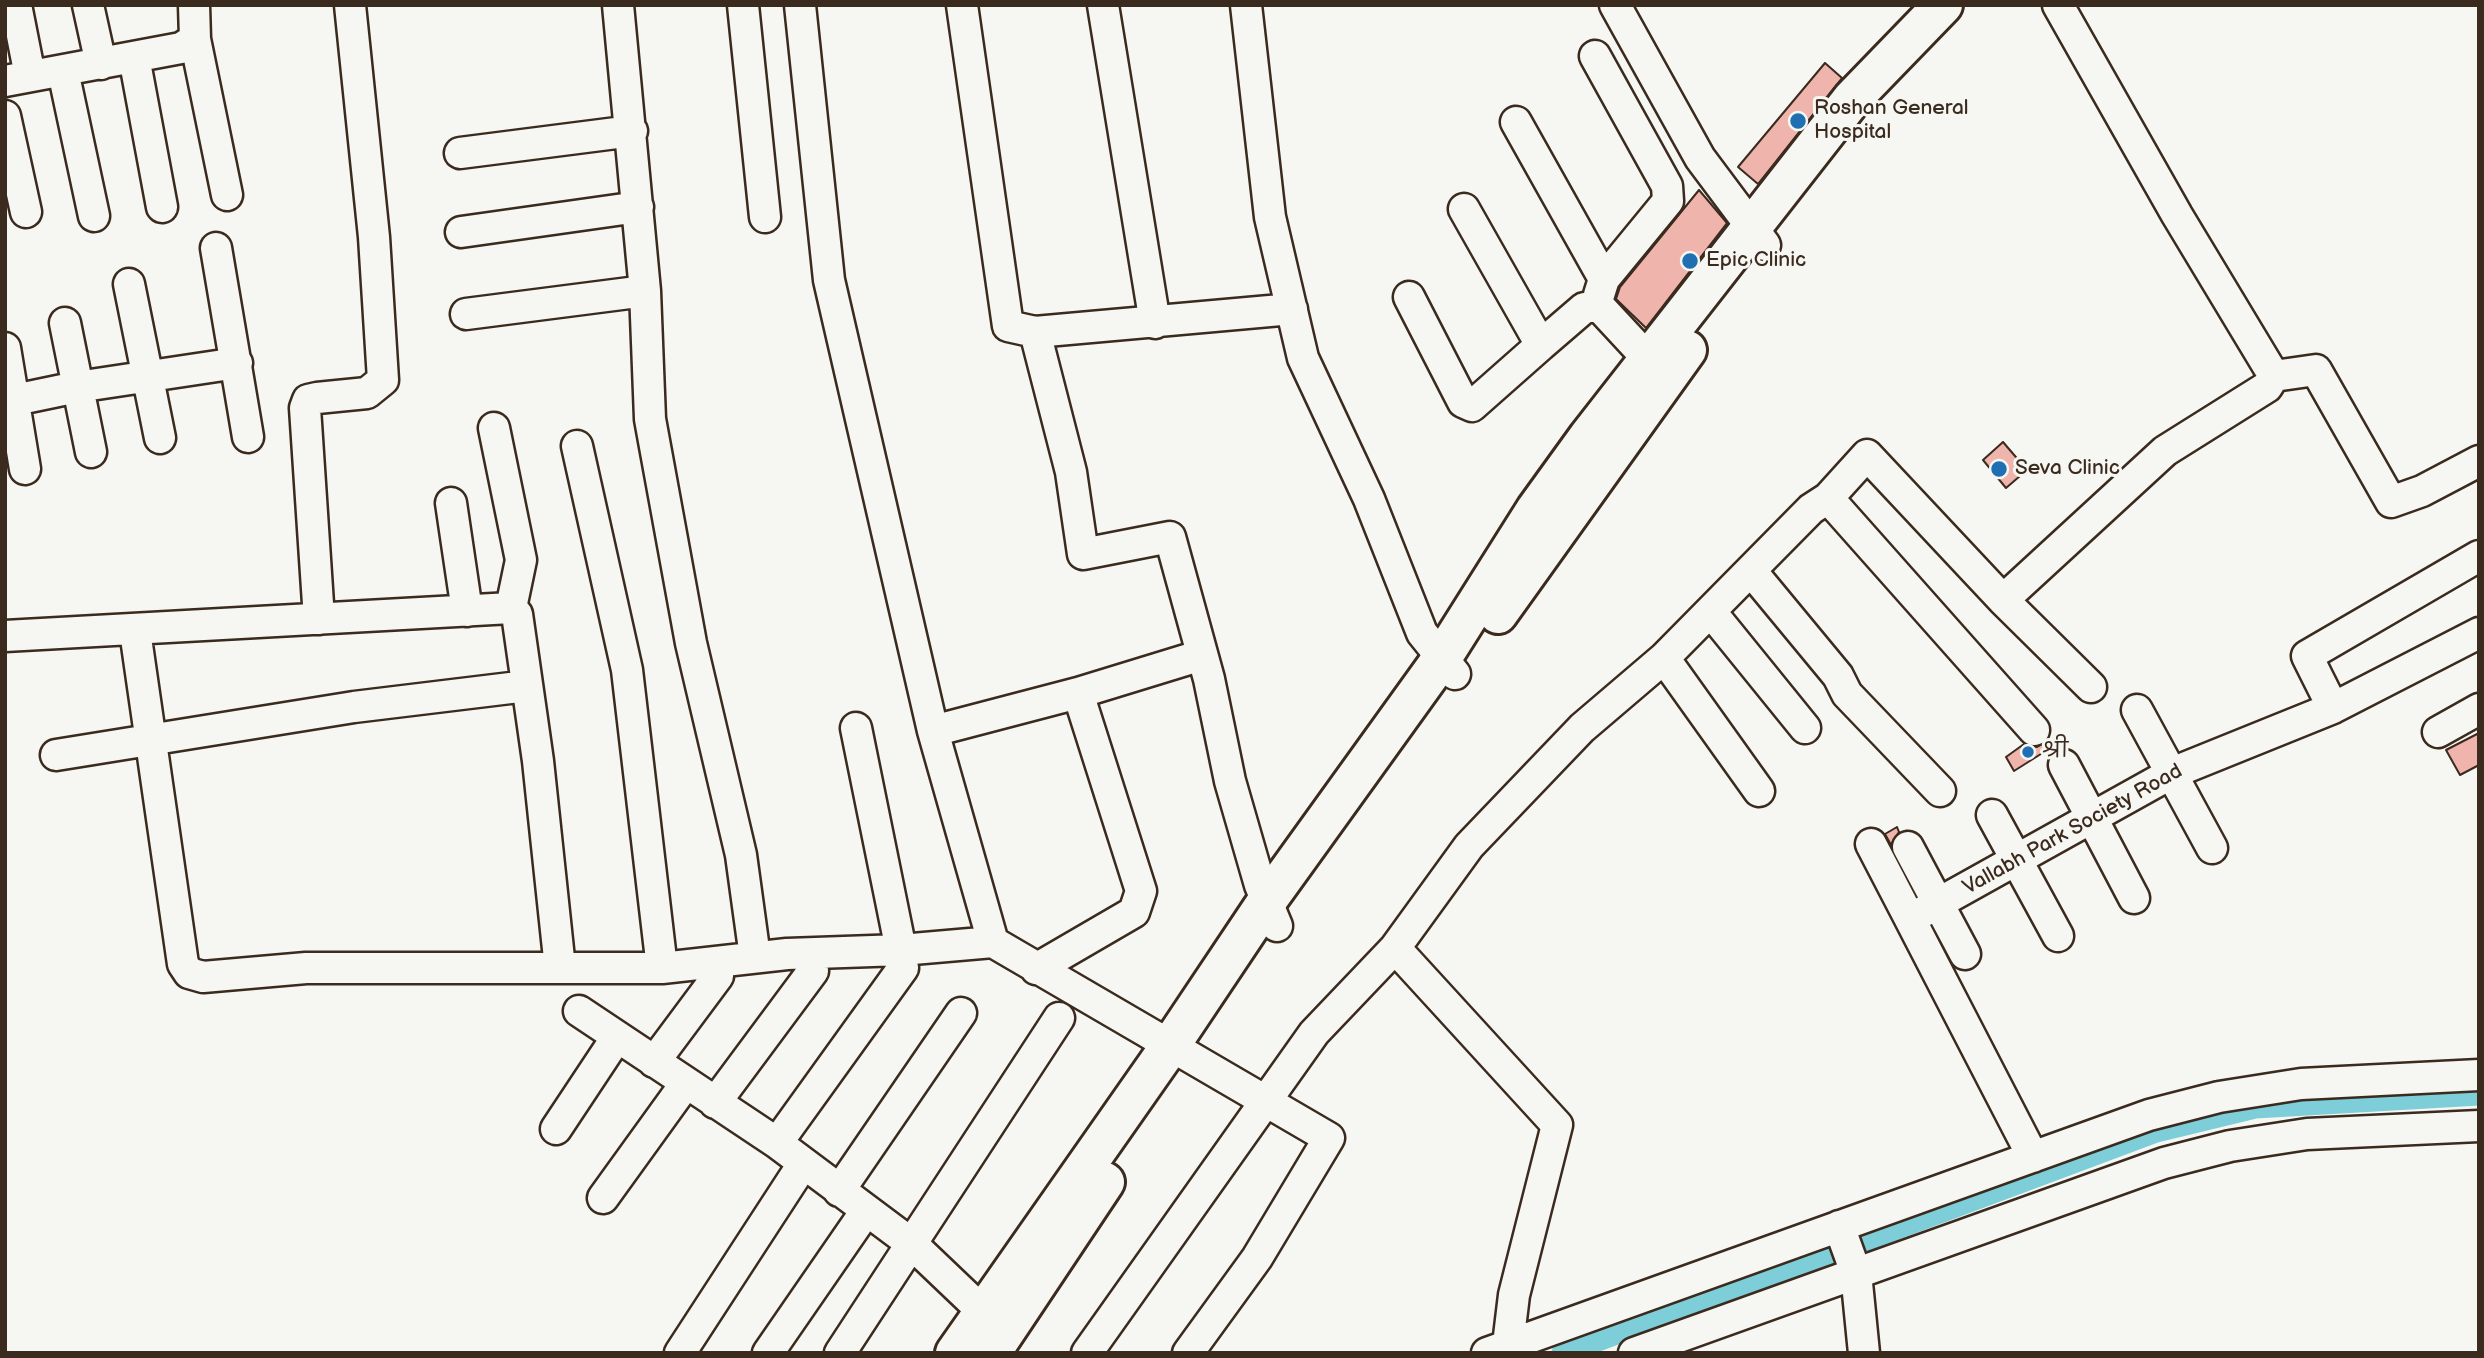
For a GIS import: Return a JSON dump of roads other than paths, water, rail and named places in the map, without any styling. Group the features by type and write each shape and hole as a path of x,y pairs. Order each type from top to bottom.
{"main road":[{"path":"955,1353 993,1333 1272,914 1657,369 1758,236 1852,99 1943,5"},
{"path":"1758,236 1870,110 1970,5"}],"street":[{"path":"16,5 18,79 181,48 195,38"},
{"path":"88,5 101,64"},
{"path":"194,5 195,38 227,195"},
{"path":"319,619 305,408 308,400 367,393 377,388 383,380 374,237 350,5"},
{"path":"618,5 645,291 650,419 691,643 741,855 755,957"},
{"path":"743,5 765,217"},
{"path":"800,5 829,280 933,732 993,942 1329,1138 1257,1258 1188,1353"},
{"path":"962,5 1008,326 1035,332 1292,309"},
{"path":"1103,5 1155,323"},
{"path":"1246,5 1270,216 1303,358 1369,499 1422,633 1449,666"},
{"path":"1615,5 1700,158 1758,236"},
{"path":"2058,5 2177,215 2274,376"},
{"path":"1409,297 1463,402 1472,406 1601,293 1668,201 1667,186 1595,56"},
{"path":"134,57 162,207"},
{"path":"63,71 94,216"},
{"path":"5,116 26,212"},
{"path":"1516,122 1601,293 1657,369"},
{"path":"460,153 632,131"},
{"path":"461,232 638,207"},
{"path":"1464,209 1541,345"},
{"path":"216,248 248,437"},
{"path":"130,284 160,438"},
{"path":"466,314 645,291"},
{"path":"65,323 90,452"},
{"path":"1035,332 1071,472 1083,554 1170,537 1202,655 1230,781 1272,914"},
{"path":"5,348 10,401 25,469"},
{"path":"10,401 77,387 237,363"},
{"path":"2003,600 2165,451 2267,387 2274,376 2316,370 2391,502 2422,491 2479,461"},
{"path":"494,428 521,560 511,608"},
{"path":"577,446 627,670 662,968"},
{"path":"1087,1353 1314,1033 1395,948 1469,846 1582,728 1711,612 1811,509 1828,498 1867,455 2003,600 2091,687"},
{"path":"1828,498 2035,730"},
{"path":"451,503 467,611"},
{"path":"2333,708 2307,656 2479,556"},
{"path":"1752,572 1838,676 1847,694 1940,791"},
{"path":"5,636 135,631 511,608 517,614 527,686 560,968"},
{"path":"1711,612 1805,727"},
{"path":"135,631 183,964 189,973 203,977 306,968 662,968 755,957 902,959 993,942"},
{"name":"Vallabh Park Society Road","path":"1910,919 2172,774 2333,708 2479,633"},
{"path":"933,732 1078,693 1202,655"},
{"path":"1664,657 1759,790"},
{"path":"56,755 354,707 527,686"},
{"path":"1036,969 1134,912 1141,891 1078,693"},
{"path":"2438,732 2479,709"},
{"path":"2137,710 2211,848"},
{"path":"777,1143 902,959 856,728"},
{"path":"2064,765 2134,898"},
{"path":"1992,815 2058,936"},
{"path":"1871,844 2033,1157"},
{"path":"1908,847 1965,954"},
{"path":"1395,948 1557,1125 1501,1350"},
{"path":"715,1103 813,971"},
{"path":"654,1062 718,976"},
{"path":"579,1012 777,1143 912,1244 993,1333"},
{"path":"839,1191 961,1013"},
{"path":"840,1353 1059,1017"},
{"path":"556,1129 617,1037"},
{"path":"1501,1350 2149,1115 2219,1097 2301,1084 2479,1075"},
{"path":"603,1198 686,1083"},
{"path":"1634,1353 2164,1163 2230,1146 2306,1134 2479,1126"},
{"path":"680,1353 803,1164"},
{"path":"768,1353 866,1211"},
{"path":"1839,1226 1856,1272 1864,1353"}],"waterway":[{"path":"1563,1353 2156,1131 2255,1107 2479,1094"}],"place":[{"name":"Roshan General Hospital","path":"1798,121"},
{"name":"Epic Clinic","path":"1690,261"},
{"name":"Seva Clinic","path":"1999,469"},
{"name":"श्री","path":"2028,752"}]}
